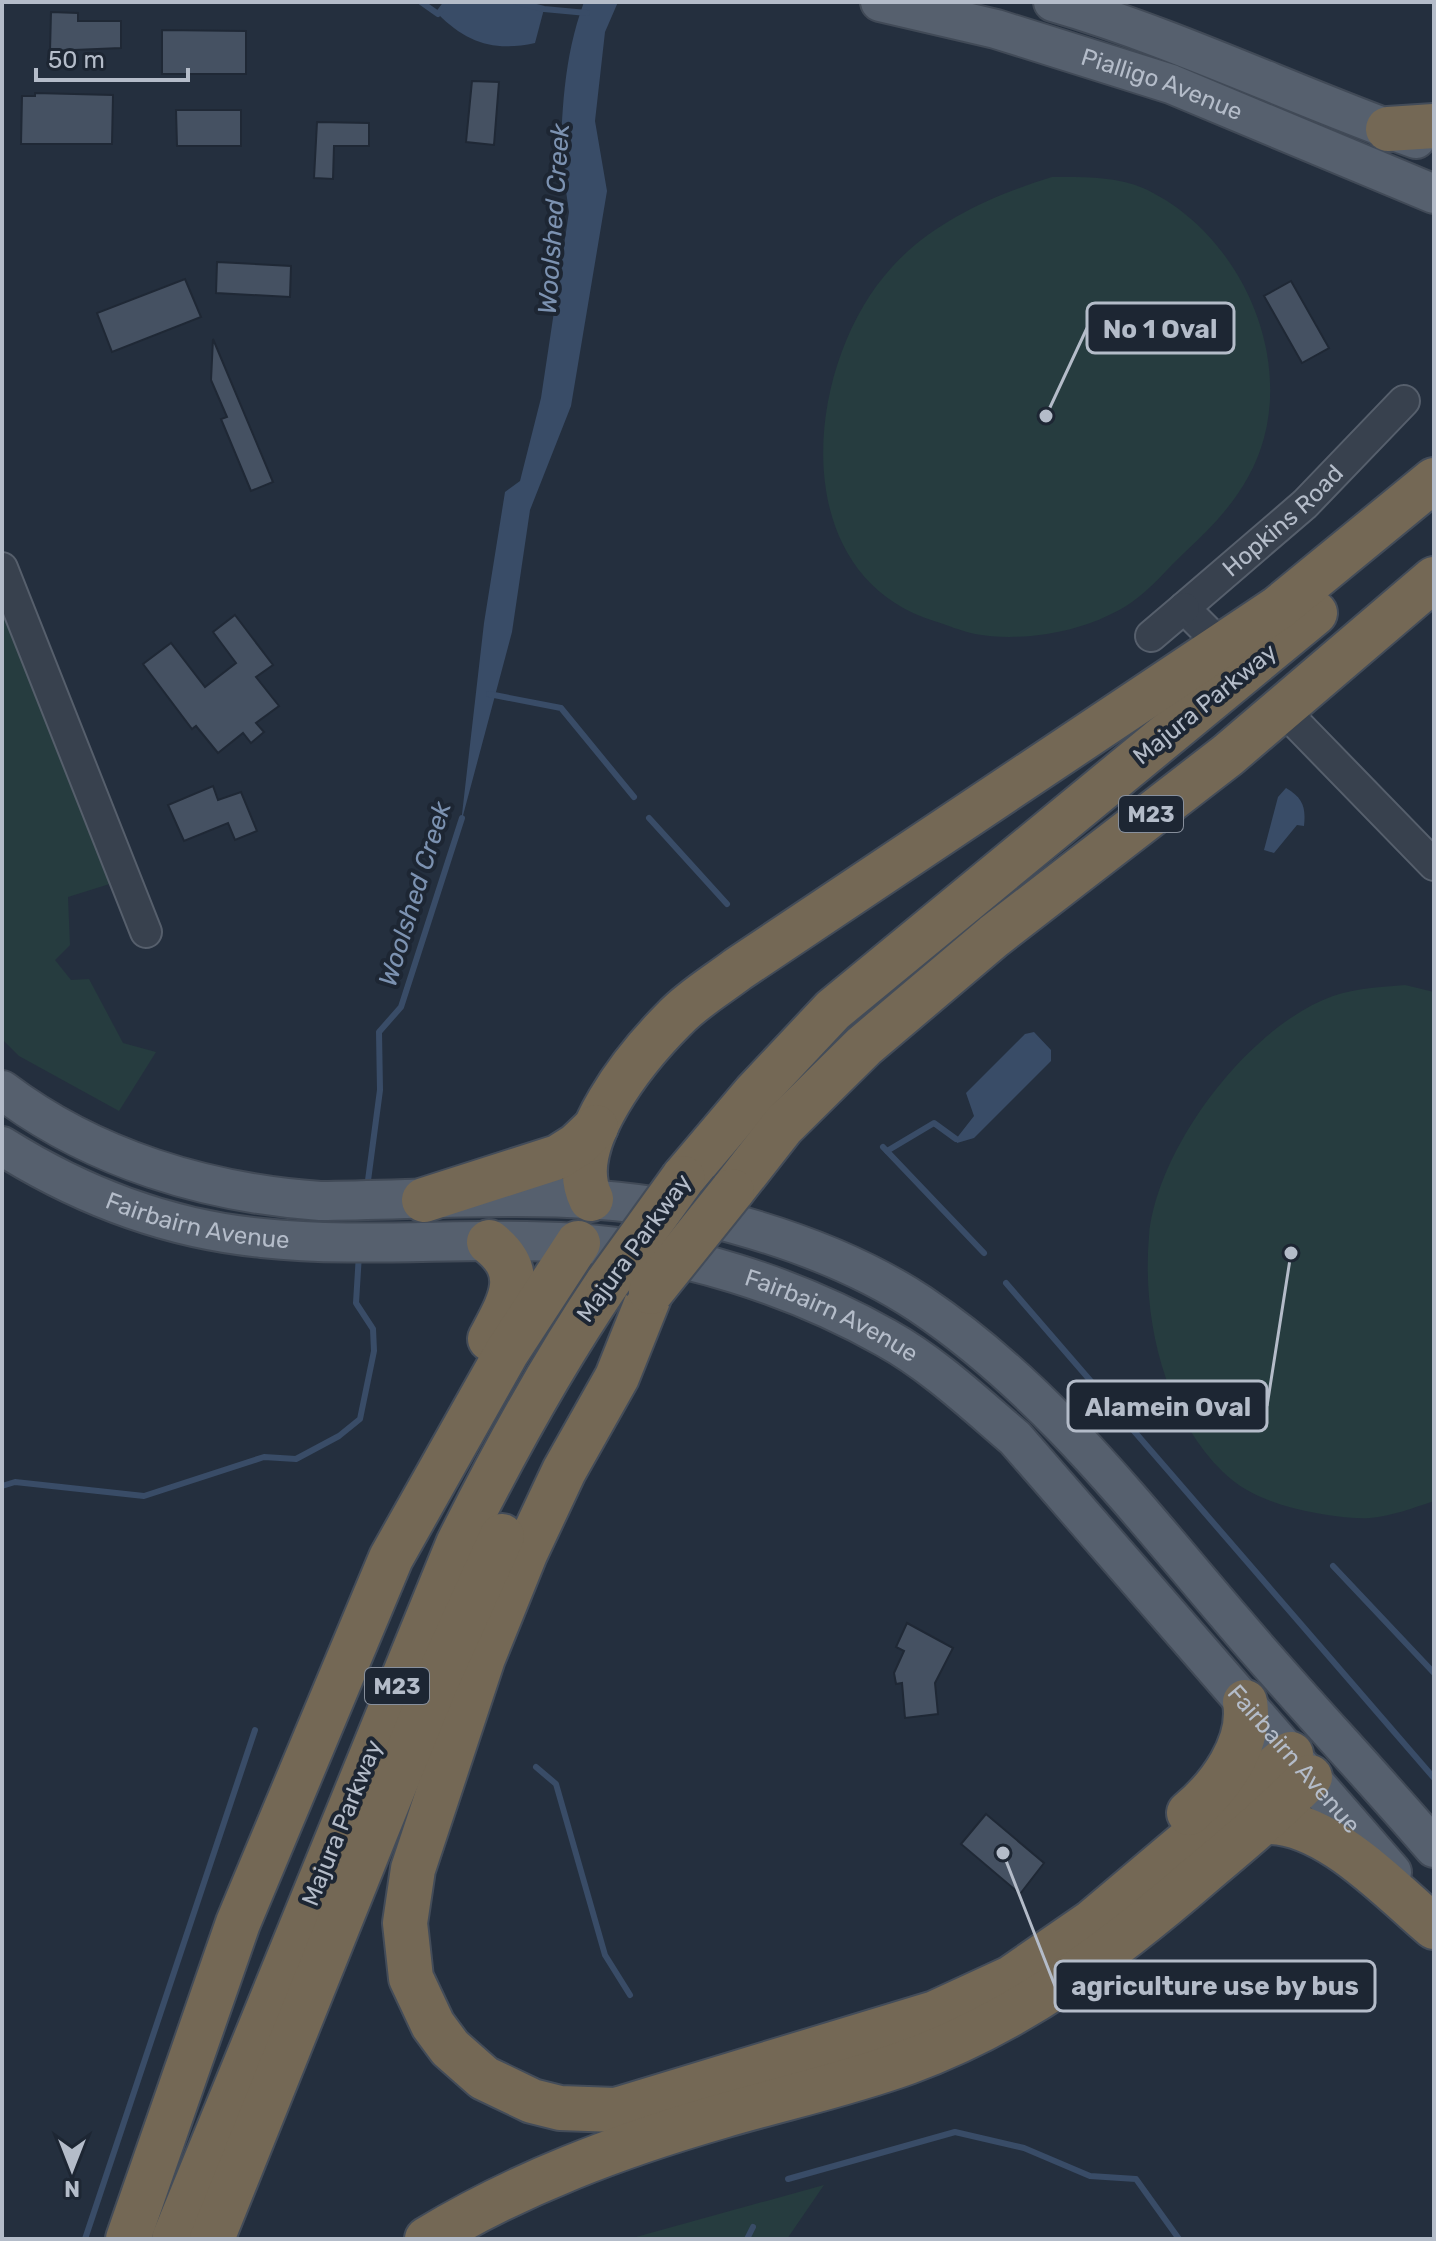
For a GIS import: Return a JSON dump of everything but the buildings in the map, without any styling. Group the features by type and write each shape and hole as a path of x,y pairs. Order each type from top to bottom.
{"highway":[{"path":"1388,129 1434,126"},
{"path":"417,1214 558,1157 577,1145 596,1127 637,1060 691,1004 1278,608 1434,480"},
{"name":"Majura Parkway","path":"174,2239 458,1544 512,1436 573,1334 683,1178 833,1010 1300,625 1434,504"},
{"name":"Majura Parkway","path":"212,2239 434,1687 490,1560 565,1423 661,1275 783,1126 864,1046 994,936 1228,755 1434,579"},
{"path":"128,2239 238,1923 308,1751 414,1512 507,1352 602,1215 585,1177 596,1127"},
{"path":"414,1512 438,1430 511,1296 509,1265 489,1242"},
{"path":"661,1275 617,1377 564,1471 525,1554 483,1658 417,1857 407,1900 406,1950 411,1978 426,2014 466,2064 508,2091 560,2108 616,2110 890,2029 962,2002 1011,1978 1092,1922 1301,1766"},
{"path":"1011,1978 1070,1914 1207,1798 1243,1736 1245,1702"},
{"path":"427,2239 489,2201 561,2169 718,2117 907,2063 962,2039 1048,1993 1108,1953 1264,1822 1301,1766"},
{"path":"1264,1822 1293,1824 1327,1841 1356,1861 1434,1927"}],"main road":[{"name":"Pialligo Avenue","path":"880,2 996,29 1171,84 1434,194"},
{"name":"Pialligo Avenue","path":"1053,2 1167,41 1434,146"},
{"name":"Fairbairn Avenue","path":"2,1090 88,1141 139,1163 227,1189 417,1214 717,1219 832,1259 909,1297 974,1344 1026,1388 1085,1448 1434,1848"},
{"name":"Fairbairn Avenue","path":"2,1146 70,1185 163,1219 259,1238 321,1242 417,1214 489,1242 602,1215"},
{"path":"2,1172 76,1210 163,1219"},
{"name":"Fairbairn Avenue","path":"602,1215 661,1275 827,1307 888,1339 945,1379 1015,1438 1434,1919"},
{"path":"1301,1766 1334,1736"}],"street":[{"name":"Hopkins Road","path":"1151,636 1305,504 1404,401"},
{"path":"2,568 146,932"},
{"path":"1184,608 1211,635"},
{"path":"1295,722 1434,865"}],"green space":[{"path":"1052,177 1110,179 1143,188 1175,206 1203,230 1227,259 1247,292 1261,327 1269,364 1270,401 1264,438 1251,472 1222,515 1132,602 1097,620 1056,632 1015,637 975,634 934,621 885,596 851,559 831,514 823,462 827,409 840,356 862,308 892,267 946,223 987,201"},
{"path":"2,607 116,882 68,897 70,945 55,960 71,980 89,979 123,1043 156,1052 119,1111 19,1056 2,1039"},
{"path":"1405,985 1434,992 1434,1501 1378,1517 1336,1516 1291,1507 1254,1494 1223,1472 1202,1448 1171,1393 1161,1362 1149,1299 1149,1236 1156,1201 1169,1165 1212,1094 1240,1062 1301,1011 1333,996"},
{"path":"824,2185 787,2239 628,2239 636,2237"}],"water":[{"path":"449,2 516,2 544,9 535,43 494,45 471,38 438,14"},
{"path":"584,2 618,2 605,32 595,121 607,191 571,406 530,510 512,632 461,823 484,623 505,492 520,481 541,398 569,212 564,177 560,174 563,108 572,44"},
{"path":"1286,788 1302,804 1304,826 1297,825 1274,853 1264,850 1278,797"},
{"path":"1034,1032 1051,1050 1051,1061 974,1138 957,1143 956,1139 974,1116 966,1093 1025,1034"}],"waterway":[{"path":"421,2 438,14 447,2"},
{"path":"516,2 544,9 587,13"},
{"path":"489,694 561,708 634,797"},
{"name":"Woolshed Creek","path":"367,1188 380,1090 379,1032 401,1007 462,818"},
{"path":"649,818 727,904"},
{"path":"887,1151 934,1123 956,1139"},
{"path":"883,1147 984,1253"},
{"name":"Woolshed Creek","path":"2,1486 15,1482 144,1496 264,1457 296,1459 339,1436 360,1419 374,1351 373,1329 356,1303 359,1254"},
{"path":"1006,1283 1434,1778"},
{"path":"1333,1566 1434,1673"},
{"path":"85,2239 255,1730"},
{"path":"536,1767 556,1784 605,1955 630,1995"},
{"path":"788,2179 955,2132 1024,2148 1090,2176 1136,2179 1179,2239"},
{"path":"747,2239 753,2227"}],"place":[{"name":"No 1 Oval","path":"1046,416"},
{"name":"Alamein Oval","path":"1291,1253"},
{"name":"agriculture use by bus","path":"1003,1853"}]}
